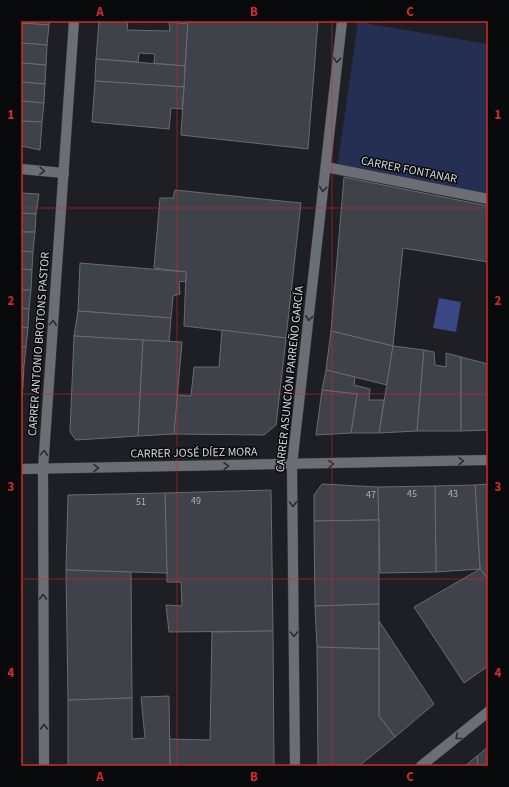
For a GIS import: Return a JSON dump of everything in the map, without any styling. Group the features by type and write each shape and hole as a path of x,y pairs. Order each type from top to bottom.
{"street":[{"name":"CARRER ANTONIO BROTONS PASTOR","path":"44,766 43,469 74,21"},
{"name":"CARRER ASUNCIÓN PARREÑO GARCÍA","path":"296,766 292,464 342,21"},
{"name":"CARRER FONTANAR","path":"326,167 488,199"},
{"path":"21,169 64,173"},
{"name":"CARRER JOSÉ DÍEZ MORA","path":"21,469 488,460"},
{"path":"421,766 488,712"}],"shaded area":[{"path":"358,22 488,44 488,199 337,169"},
{"path":"439,298 461,302 456,332 433,328"}],"building":[{"path":"21,21 50,21 49,25 21,23"},
{"path":"99,21 128,21 127,30 170,31 169,22 188,24 185,66 154,63 155,54 139,53 138,62 96,59"},
{"path":"188,21 318,21 308,149 181,135"},
{"path":"21,23 49,25 47,45 21,43"},
{"path":"21,43 47,45 46,65 21,63"},
{"path":"96,59 185,66 184,87 95,81"},
{"path":"21,63 46,65 45,84 21,82"},
{"path":"95,81 184,87 182,109 171,108 169,129 92,122"},
{"path":"21,82 45,84 44,103 21,101"},
{"path":"21,101 44,103 42,122 21,121"},
{"path":"21,121 42,122 40,150 21,146"},
{"path":"344,177 488,206 488,262 403,248 393,346 331,331"},
{"path":"175,190 301,203 286,338 184,326 186,272 154,268 160,198 173,198"},
{"path":"21,193 39,194 36,214 21,213"},
{"path":"21,213 36,214 35,232 21,232"},
{"path":"21,232 35,232 33,252 21,251"},
{"path":"21,251 33,252 32,270 21,269"},
{"path":"80,263 186,272 186,281 179,282 180,294 173,296 171,318 78,311"},
{"path":"21,269 32,270 31,290 21,290"},
{"path":"21,290 31,290 29,309 21,308"},
{"path":"21,308 29,309 28,328 21,327"},
{"path":"78,311 171,318 169,342 74,336"},
{"path":"21,327 28,328 26,347 21,347"},
{"path":"222,330 286,338 276,425 264,435 174,434 176,395 191,396 194,367 219,367"},
{"path":"331,331 393,346 387,385 326,370"},
{"path":"74,336 143,340 138,436 76,440 70,432"},
{"path":"143,340 182,342 174,434 138,436"},
{"path":"393,346 424,350 417,431 379,433"},
{"path":"21,347 26,347 24,366 21,366"},
{"path":"424,350 434,352 435,365 446,367 446,353 461,357 461,431 417,431"},
{"path":"461,357 488,364 488,430 461,431"},
{"path":"21,366 24,366 23,385 21,385"},
{"path":"326,370 355,377 354,385 370,389 369,400 384,400 379,433 351,433 357,394 322,390"},
{"path":"21,385 23,385 21,407"},
{"path":"322,390 357,394 351,433 316,435"},
{"path":"322,484 378,487 379,520 314,521 314,495"},
{"path":"488,484 487,577 480,569 475,485"},
{"path":"475,485 480,569 436,572 435,486"},
{"path":"435,486 436,572 380,573 378,487"},
{"path":"271,490 273,631 169,632 166,605 182,606 181,582 167,582 165,493"},
{"path":"165,493 167,573 66,570 68,495"},
{"path":"379,520 379,604 315,606 314,521"},
{"path":"480,569 488,579 488,666 464,683 414,607"},
{"path":"66,570 131,572 132,698 68,700"},
{"path":"379,604 379,649 317,647 315,606"},
{"path":"379,621 434,704 395,737 379,716"},
{"path":"273,631 274,766 170,766 169,739 210,740 212,632"},
{"path":"317,647 379,649 379,716 395,737 359,766 318,766"},
{"path":"169,696 170,766 68,766 68,700 132,698 132,739 145,738 141,697"},
{"path":"488,747 488,766 478,766 477,756"},
{"path":"477,756 478,766 465,766"}]}
